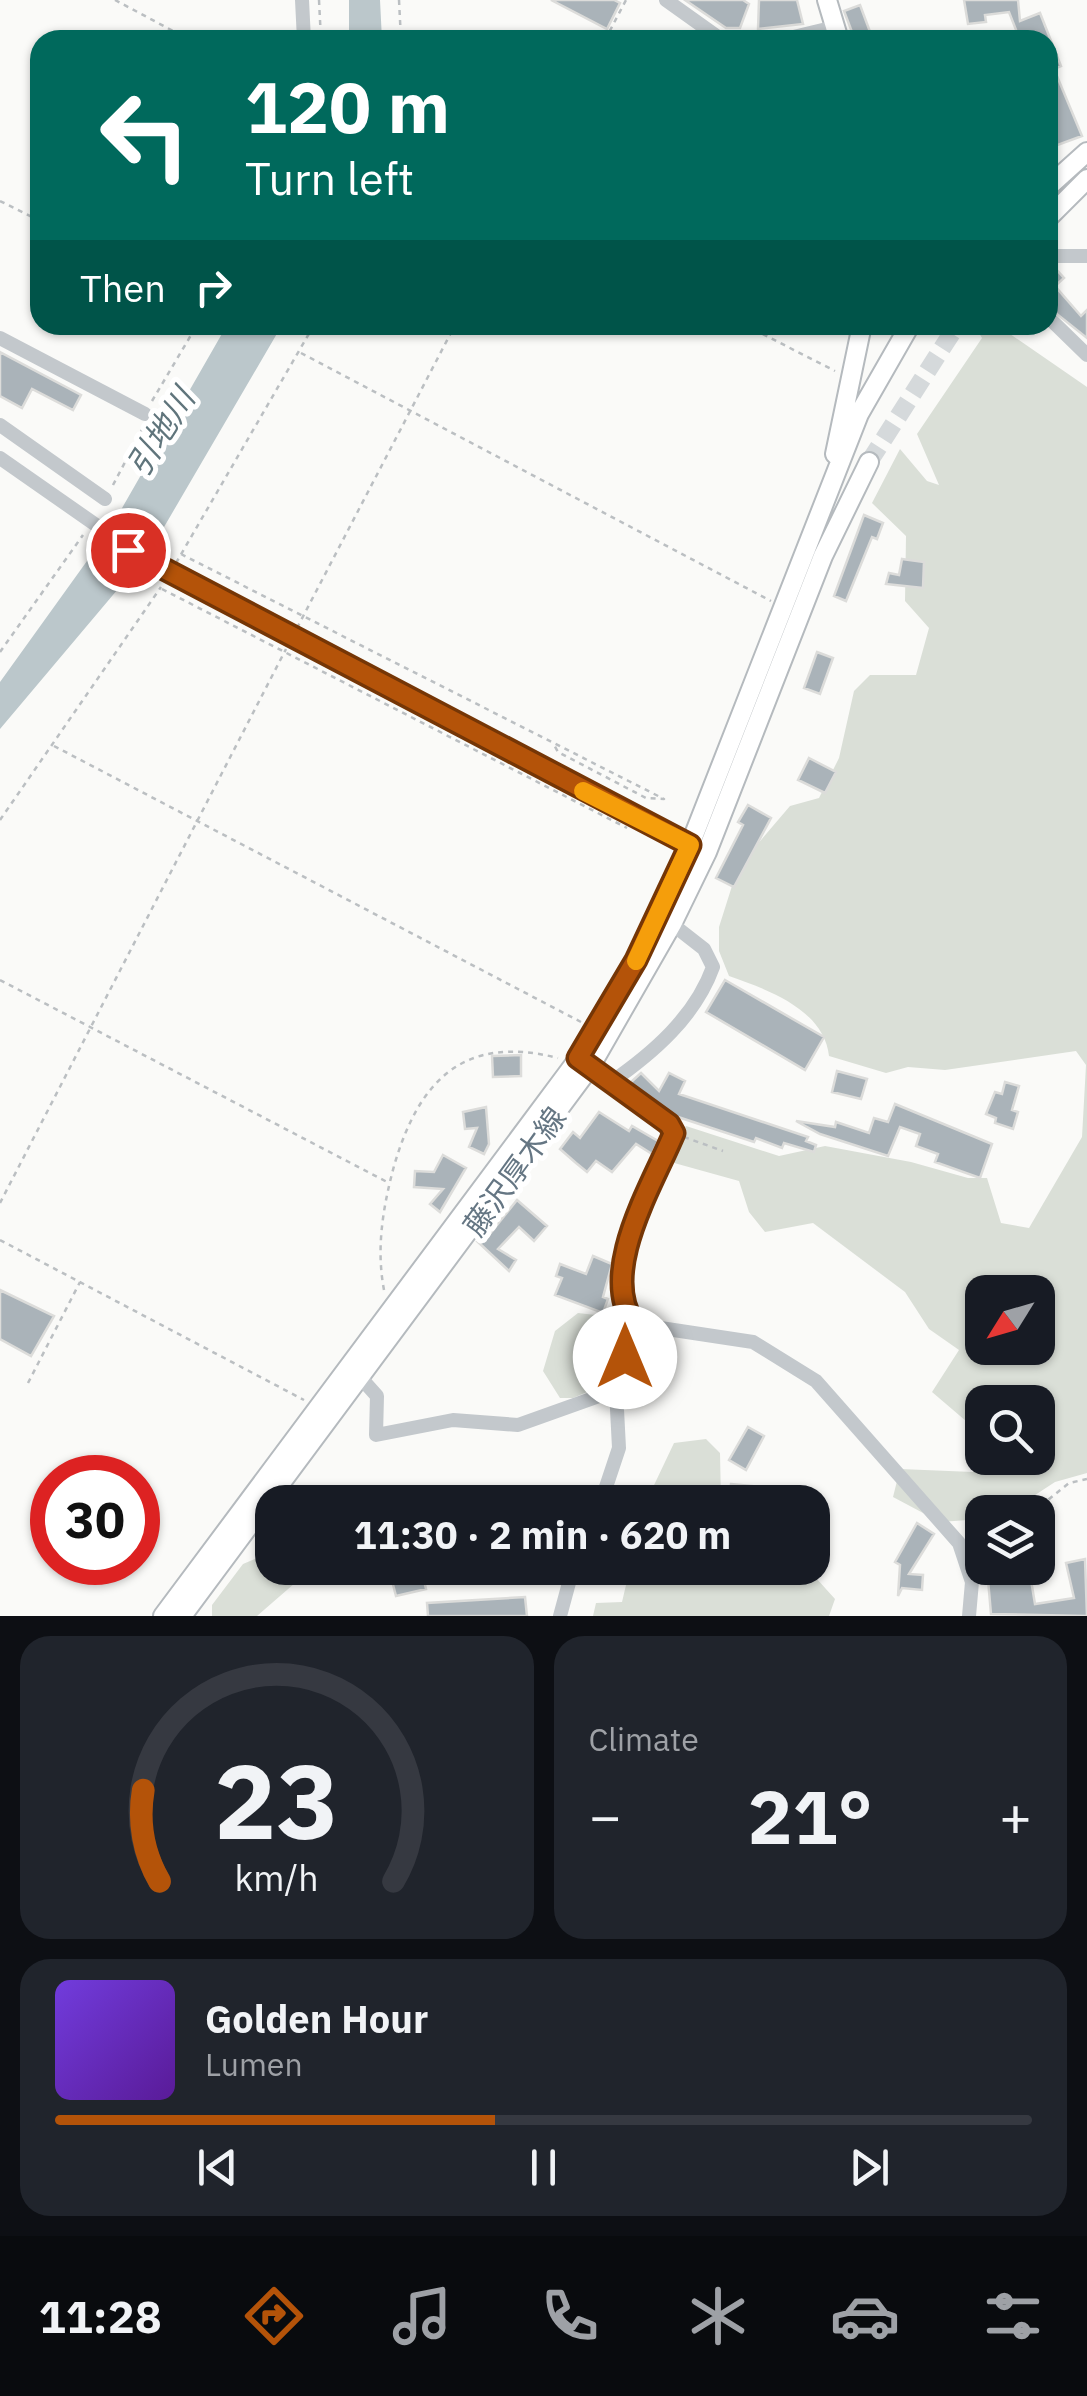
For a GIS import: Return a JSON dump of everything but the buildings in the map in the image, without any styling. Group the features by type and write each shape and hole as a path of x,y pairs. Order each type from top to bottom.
{"main road":[{"path":"827,0 836,30"},
{"path":"1058,178 1087,152"},
{"path":"1058,198 1087,177"},
{"path":"1058,207 1087,177"},
{"name":"藤沢厚木線","path":"824,508 860,335"},
{"name":"藤沢厚木線","path":"182,1616 360,1377 581,1062 672,924 865,402 904,335"},
{"name":"藤沢厚木線","path":"162,1616 581,1062 698,848 823,556 869,462"}],"street":[{"path":"302,0 304,30"},
{"path":"666,0 708,30"},
{"path":"1058,256 1087,256"},
{"path":"1058,326 1087,355"},
{"path":"0,338 145,414"},
{"path":"0,425 105,500"},
{"path":"0,458 159,569 698,848"},
{"path":"610,1082 642,1060 687,1014 706,987 713,966 704,949 672,924"},
{"path":"581,1062 669,1124 674,1133 624,1254 622,1306 634,1324 753,1342 816,1381 898,1478 952,1532 972,1582 969,1616"},
{"path":"606,1485 618,1448 616,1390 634,1324"},
{"path":"360,1377 377,1396 376,1435 453,1420 518,1425 616,1390"},
{"path":"560,1616 568,1585"}],"path":[{"path":"115,0 171,30"},
{"path":"319,0 320,30"},
{"path":"399,0 400,30"},
{"path":"610,30 626,0"},
{"path":"0,202 30,216"},
{"path":"105,500 144,430 145,414 191,335"},
{"path":"0,1203 450,335"},
{"path":"764,335 850,379"},
{"path":"298,352 786,608"},
{"path":"0,652 84,534"},
{"path":"181,554 664,799 646,798 558,752 553,743"},
{"path":"160,588 626,831 628,826"},
{"path":"54,746 596,1030"},
{"path":"600,782 603,776"},
{"path":"0,980 390,1184"},
{"path":"392,1310 383,1286 380,1232 390,1184 414,1111 431,1086 454,1066 504,1052 581,1062"},
{"path":"674,1133 723,1151"},
{"path":"0,1240 318,1408"},
{"path":"28,1382 80,1282"},
{"path":"1054,1495 1069,1483 1087,1479"},
{"path":"952,1532 965,1530"}],"shaded area":[{"path":"349,0 380,0 382,30 349,30"},
{"path":"221,335 276,335 150,551 0,729 0,682 110,529"},
{"path":"980,335 1012,335 1087,387 1087,1473 1055,1482 1035,1495 965,1495 965,1520 940,1522 893,1497 900,1469 965,1472 965,1475 1055,1475 1055,1385 965,1385 965,1420 932,1392 959,1350 929,1329 905,1292 813,1223 765,1232 749,1212 739,1181 667,1161 686,1126 779,1156 825,1146 911,1162 968,1178 987,1178 1001,1223 1029,1228 1082,1137 1086,1065 1076,1051 945,1070 908,1067 886,1073 829,1056 825,1040 806,1014 777,995 729,976 719,951 719,927 738,867 790,806 819,798 839,758 854,691 870,675 916,675 929,628 905,601 906,536 872,503 900,449 927,481 939,485 917,434 982,338"},
{"path":"578,1313 622,1318 625,1340 608,1383 573,1398 560,1398 543,1371 555,1331"},
{"path":"706,1439 720,1453 721,1485 654,1485 674,1443"},
{"path":"255,1559 255,1585 293,1585 257,1616 212,1616 212,1605 243,1564"},
{"path":"626,1585 822,1585 835,1599 829,1616 593,1616 596,1603 622,1602"}],"tunnel":[{"path":"869,462 951,335"}],"slow traffic":[{"path":"583,791 690,845 636,961"}],"route":[{"path":"128,550 690,845 636,960 578,1058 669,1124 674,1133 624,1254 622,1306 634,1324 625,1357"}],"water label":[{"name":"引地川","path":"160,432"}]}
